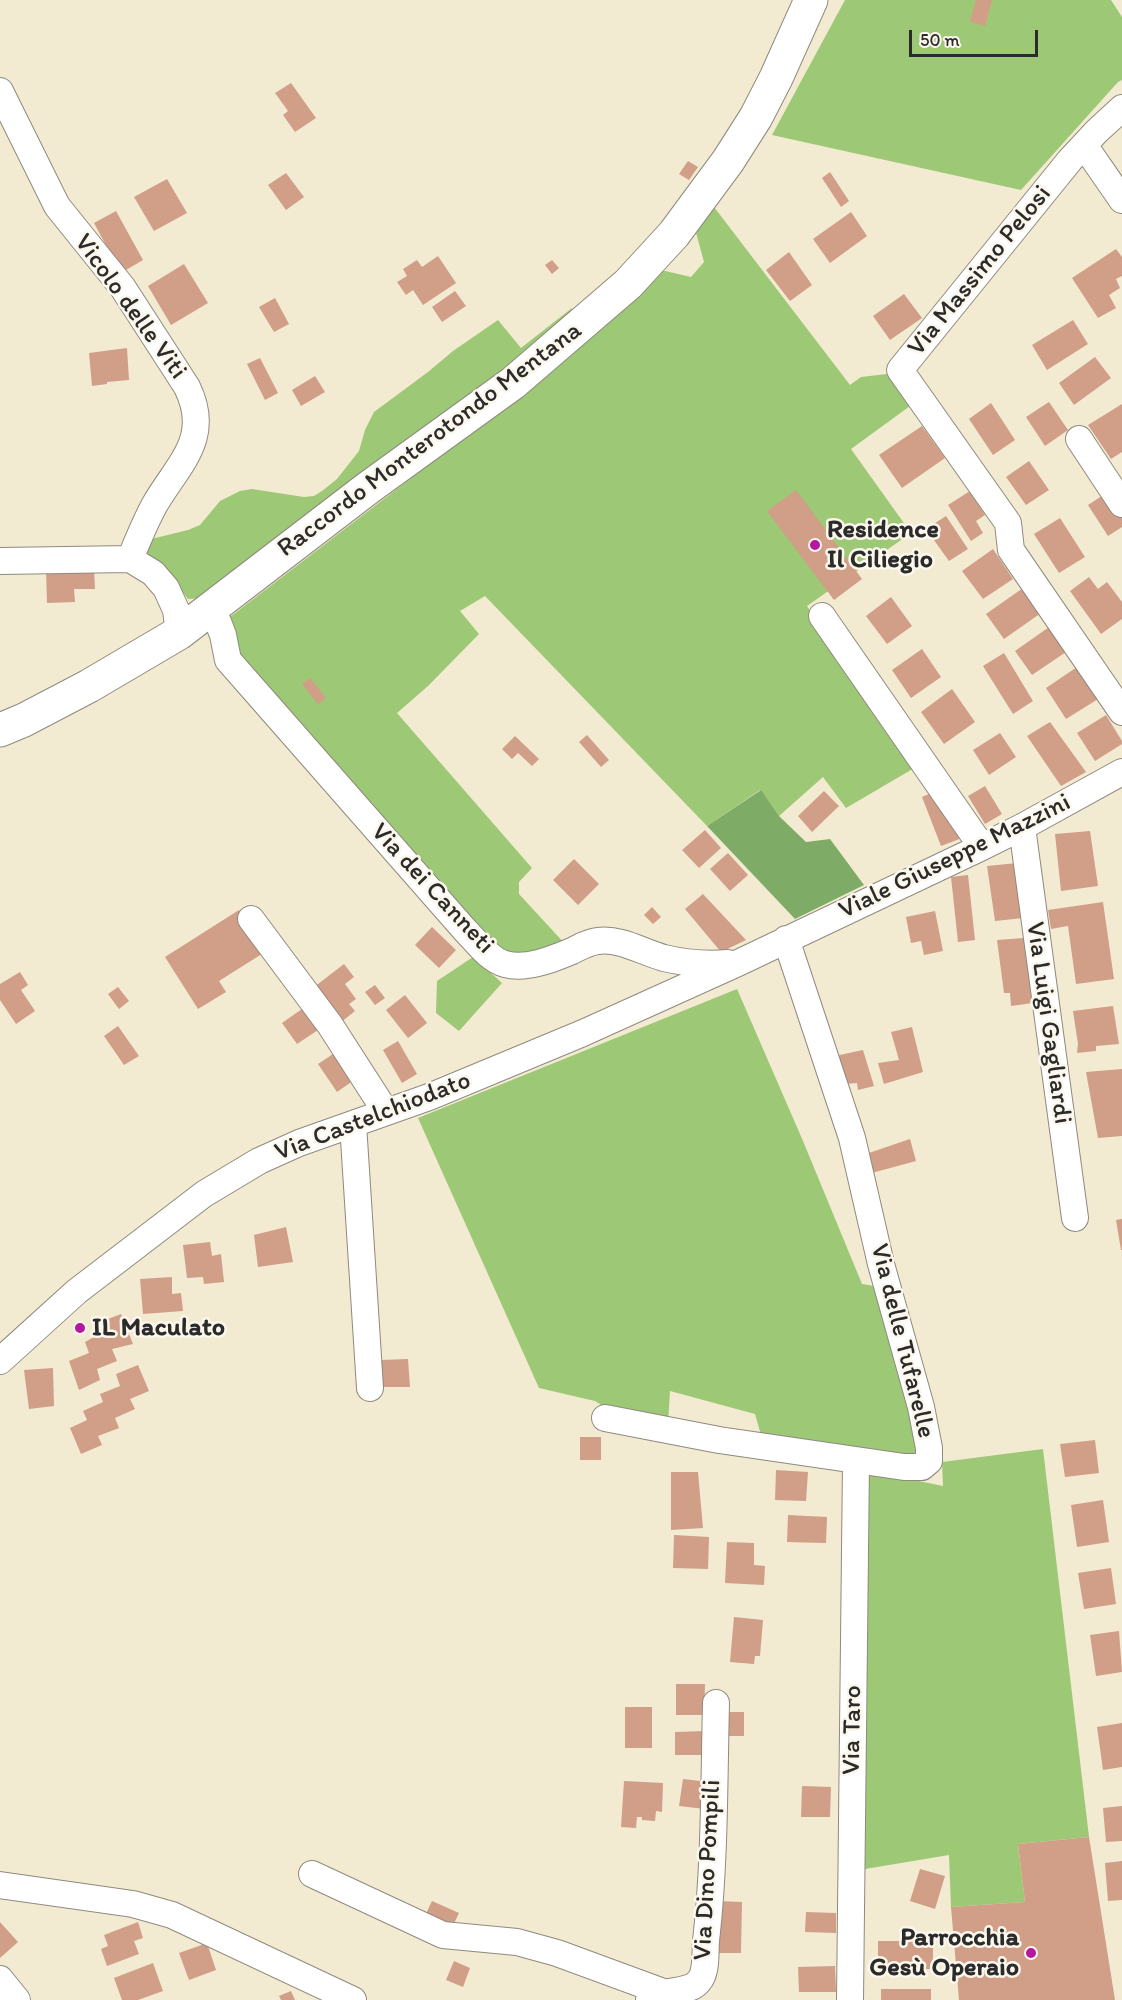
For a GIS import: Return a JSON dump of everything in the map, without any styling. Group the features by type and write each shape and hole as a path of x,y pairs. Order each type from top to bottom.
{"main road":[{"name":"Raccordo Monterotondo Mentana","path":"0,730 89,686 179,633 368,488 513,383 628,284 674,234 728,161 756,117 811,0"}],"street":[{"name":"Vicolo delle Viti","path":"0,91 57,206 123,288 188,387 193,399 197,420 193,443 146,520 130,559"},
{"name":"Via Massimo Pelosi","path":"1122,108 1084,145 900,370 1008,523 1011,550 1122,712"},
{"path":"1084,145 1122,200"},
{"path":"1079,439 1122,504"},
{"path":"0,561 130,559 153,573 166,588 176,610 179,633"},
{"path":"822,616 982,847"},
{"name":"Via dei Canneti","path":"218,622 228,660 464,929 497,960 506,965 526,965 605,940 675,960 711,964 738,963"},
{"name":"Viale Giuseppe Mazzini","path":"786,939 982,847 1122,772"},
{"name":"Via Luigi Gagliardi","path":"1022,827 1074,1218"},
{"path":"251,919 330,1025 386,1112"},
{"name":"Via Castelchiodato","path":"0,1362 76,1292 204,1194 272,1155 429,1097 583,1033 786,939"},
{"name":"Via delle Tufarelle","path":"604,1418 719,1440 856,1461 912,1468 922,1467 929,1461 929,1449 917,1389 887,1285 852,1138 786,939"},
{"path":"352,1124 370,1388"},
{"name":"Via Taro","path":"850,2000 856,1461"},
{"name":"Via Dino Pompili","path":"656,1996 690,1988 699,1982 703,1973 709,1919 717,1703"},
{"path":"312,1874 443,1935 518,1942 557,1953 656,1996"},
{"path":"0,1885 133,1904 172,1915 353,2000"},
{"path":"0,1979 17,2000"}],"green space":[{"path":"845,0 1111,0 1122,17 1122,80 1021,190 772,135"},
{"path":"714,207 850,385 861,377 887,374 910,406 851,449 911,533 807,606 916,767 846,808 823,777 779,816 760,790 707,826 485,596 460,611 479,634 428,686 397,713 532,868 519,882 519,894 566,945 548,950 513,954 493,947 231,655 226,620 543,377 661,270 691,277 704,262 695,229"},
{"path":"572,308 571,321 205,598 188,599 173,580 149,565 142,545 147,540 200,525 220,501 240,491 252,489 304,497 314,496 322,491 337,479 359,451 365,430 374,412 453,351 498,320 521,348"},
{"path":"761,790 779,816 806,842 830,839 864,885 795,919 707,826"},
{"path":"473,957 502,983 459,1031 436,1013 437,981"},
{"path":"737,989 862,1284 880,1287 922,1447 913,1461 763,1442 755,1414 670,1391 668,1424 614,1413 595,1401 539,1388 418,1118"},
{"path":"1043,1449 1089,1837 1018,1844 1025,1902 951,1907 949,1855 859,1870 865,1470 943,1486 942,1462"}],"building":[{"path":"976,0 992,0 985,26 970,22"},
{"path":"291,83 316,118 295,132 283,115 288,111 275,93"},
{"path":"688,161 698,167 689,180 679,174"},
{"path":"830,172 849,201 841,207 822,178"},
{"path":"286,173 304,197 286,210 268,185"},
{"path":"167,179 187,213 154,231 134,197"},
{"path":"116,211 143,260 121,273 94,223"},
{"path":"851,212 867,236 830,263 813,239"},
{"path":"1116,249 1122,257 1122,276 1116,279 1120,288 1109,295 1116,308 1098,318 1072,278"},
{"path":"789,252 812,285 790,301 766,270"},
{"path":"438,256 456,283 423,305 413,290 406,295 397,282 407,276 403,269 417,260 422,267"},
{"path":"552,260 559,268 552,274 545,265"},
{"path":"184,264 208,303 171,325 148,286"},
{"path":"455,291 466,306 442,322 432,307"},
{"path":"904,294 922,318 890,340 873,316"},
{"path":"275,298 289,324 274,332 259,307"},
{"path":"1073,320 1088,344 1047,370 1032,345"},
{"path":"127,348 129,380 92,386 89,353"},
{"path":"1095,357 1111,378 1074,405 1059,383"},
{"path":"260,358 278,393 265,400 247,364"},
{"path":"315,376 325,392 301,406 292,390"},
{"path":"1049,402 1068,430 1045,446 1026,417"},
{"path":"991,403 1015,440 993,455 969,419"},
{"path":"1122,404 1122,452 1111,459 1088,425"},
{"path":"922,426 945,458 902,488 879,455"},
{"path":"1029,461 1049,490 1026,505 1006,477"},
{"name":"Residence Il Ciliegio","path":"796,490 862,579 834,600 767,511"},
{"path":"970,491 985,515 976,521 983,533 971,541 948,505"},
{"path":"1108,492 1122,513 1122,527 1108,536 1088,505"},
{"path":"946,516 968,549 949,561 926,529"},
{"path":"1060,518 1085,557 1059,573 1034,534"},
{"path":"993,549 1013,579 983,599 962,571"},
{"path":"94,569 95,589 74,589 75,602 47,603 46,570"},
{"path":"1089,577 1098,589 1107,582 1122,602 1122,619 1101,634 1070,591"},
{"path":"1023,588 1041,613 1004,639 986,614"},
{"path":"891,597 912,626 887,644 866,616"},
{"path":"1052,625 1069,650 1032,675 1015,651"},
{"path":"922,649 941,677 911,698 892,670"},
{"path":"1004,653 1033,701 1013,714 983,666"},
{"path":"1077,667 1098,699 1066,719 1046,688"},
{"path":"310,678 326,698 318,704 302,684"},
{"path":"952,689 975,722 944,744 921,712"},
{"path":"1106,715 1122,744 1095,761 1077,733"},
{"path":"1050,722 1086,772 1061,786 1027,736"},
{"path":"1000,733 1016,757 989,775 973,750"},
{"path":"587,735 609,760 601,767 579,742"},
{"path":"515,736 539,759 532,766 518,753 512,759 502,749"},
{"path":"985,786 1002,814 985,824 968,796"},
{"path":"824,791 839,806 812,832 798,816"},
{"path":"931,793 962,838 941,846 922,797"},
{"path":"705,830 721,848 699,868 682,850"},
{"path":"1090,831 1098,886 1061,891 1055,834"},
{"path":"728,853 748,875 730,891 710,869"},
{"path":"574,859 599,884 578,905 553,880"},
{"path":"1017,863 1023,918 995,921 987,866"},
{"path":"968,875 975,940 958,942 951,877"},
{"path":"703,894 746,940 721,952 685,909"},
{"path":"1103,902 1114,979 1076,984 1068,926 1051,929 1048,910"},
{"path":"652,907 661,917 653,924 644,915"},
{"path":"239,910 265,952 219,981 226,992 198,1009 165,957"},
{"path":"935,911 943,951 924,955 921,941 911,943 906,917"},
{"path":"432,927 456,950 439,968 415,945"},
{"path":"1024,938 1033,1003 1011,1006 1010,993 1004,993 997,940"},
{"path":"344,964 354,977 345,984 356,999 349,1004 355,1011 340,1023 309,991"},
{"path":"20,972 28,985 21,990 35,1011 16,1024 0,1000 0,984"},
{"path":"375,985 385,998 375,1005 365,992"},
{"path":"118,987 129,1001 119,1009 108,994"},
{"path":"405,995 427,1023 408,1038 386,1010"},
{"path":"1113,1006 1119,1044 1096,1046 1096,1051 1077,1053 1078,1044 1073,1011"},
{"path":"302,1009 318,1030 297,1044 282,1023"},
{"path":"118,1026 139,1056 124,1065 104,1036"},
{"path":"912,1027 923,1072 884,1084 878,1063 899,1060 891,1032"},
{"path":"398,1041 417,1074 402,1083 383,1050"},
{"path":"339,1050 357,1078 337,1092 318,1064"},
{"path":"863,1050 874,1086 858,1090 857,1083 844,1084 835,1056"},
{"path":"1122,1069 1122,1136 1098,1138 1086,1072"},
{"path":"910,1139 916,1161 868,1174 863,1155"},
{"path":"1122,1219 1122,1250 1121,1250 1116,1220"},
{"path":"286,1227 293,1262 258,1267 254,1235"},
{"path":"210,1242 212,1256 221,1254 224,1282 204,1284 203,1277 187,1278 183,1245"},
{"path":"172,1277 172,1294 181,1293 183,1311 143,1314 140,1279"},
{"path":"121,1314 133,1344 112,1349 117,1361 97,1369 100,1380 79,1390 69,1361 89,1353 85,1342 103,1332 100,1322"},
{"path":"408,1359 410,1387 380,1387 381,1360"},
{"path":"138,1365 149,1391 130,1399 135,1409 115,1418 119,1428 98,1436 102,1445 81,1454 70,1428 87,1420 83,1411 103,1402 100,1394 120,1386 116,1374"},
{"path":"53,1368 54,1406 29,1409 24,1370"},
{"path":"580,1437 601,1437 601,1460 580,1460"},
{"path":"1095,1440 1099,1473 1065,1477 1060,1444"},
{"path":"776,1470 808,1472 806,1501 775,1500"},
{"path":"671,1472 698,1472 703,1528 671,1530"},
{"path":"1103,1500 1109,1542 1077,1547 1071,1505"},
{"path":"788,1515 827,1517 826,1543 787,1542"},
{"path":"674,1535 709,1537 708,1569 673,1568"},
{"path":"727,1542 754,1543 754,1565 765,1566 764,1585 725,1583"},
{"path":"1111,1568 1116,1604 1084,1609 1078,1573"},
{"path":"734,1617 763,1620 760,1656 755,1656 754,1664 730,1662"},
{"path":"1119,1631 1122,1672 1096,1676 1090,1635"},
{"path":"676,1684 705,1684 704,1715 676,1715"},
{"path":"625,1707 652,1707 652,1748 625,1748"},
{"path":"723,1712 744,1712 744,1736 723,1736"},
{"path":"1122,1723 1122,1767 1103,1770 1097,1727"},
{"path":"706,1731 706,1755 675,1755 675,1732"},
{"path":"683,1779 709,1782 705,1809 679,1806"},
{"path":"624,1781 663,1783 662,1812 656,1811 655,1821 642,1820 642,1817 637,1817 636,1828 621,1827"},
{"path":"802,1786 831,1787 830,1817 801,1817"},
{"path":"1122,1806 1122,1841 1106,1842 1103,1808"},
{"name":"Parrocchia Gesù Operaio","path":"1089,1837 1115,2000 959,2000 951,1907 1025,1902 1018,1844"},
{"path":"1122,1861 1122,1900 1108,1901 1105,1863"},
{"path":"920,1869 945,1876 935,1909 910,1901"},
{"path":"432,1901 459,1913 450,1932 423,1920"},
{"path":"717,1901 742,1902 741,1953 716,1953"},
{"path":"806,1912 836,1913 836,1933 805,1932"},
{"path":"0,1922 18,1942 0,1958"},
{"path":"138,1922 143,1938 134,1941 139,1954 107,1966 101,1949 108,1946 104,1935"},
{"path":"878,1941 933,1941 933,1969 878,1970"},
{"path":"207,1943 216,1970 189,1980 179,1953"},
{"path":"454,1961 470,1968 463,1987 446,1980"},
{"path":"153,1963 163,1991 138,2000 122,2000 114,1978"},
{"path":"835,1966 836,1992 799,1992 798,1967"},
{"path":"881,1989 931,1989 931,2000 881,2000"},
{"path":"291,1991 295,2000 281,2000 279,1996"}],"place":[{"name":"Residence Il Ciliegio","path":"815,545"},
{"name":"IL Maculato","path":"80,1328"},
{"name":"Parrocchia Gesù Operaio","path":"1031,1953"}]}
